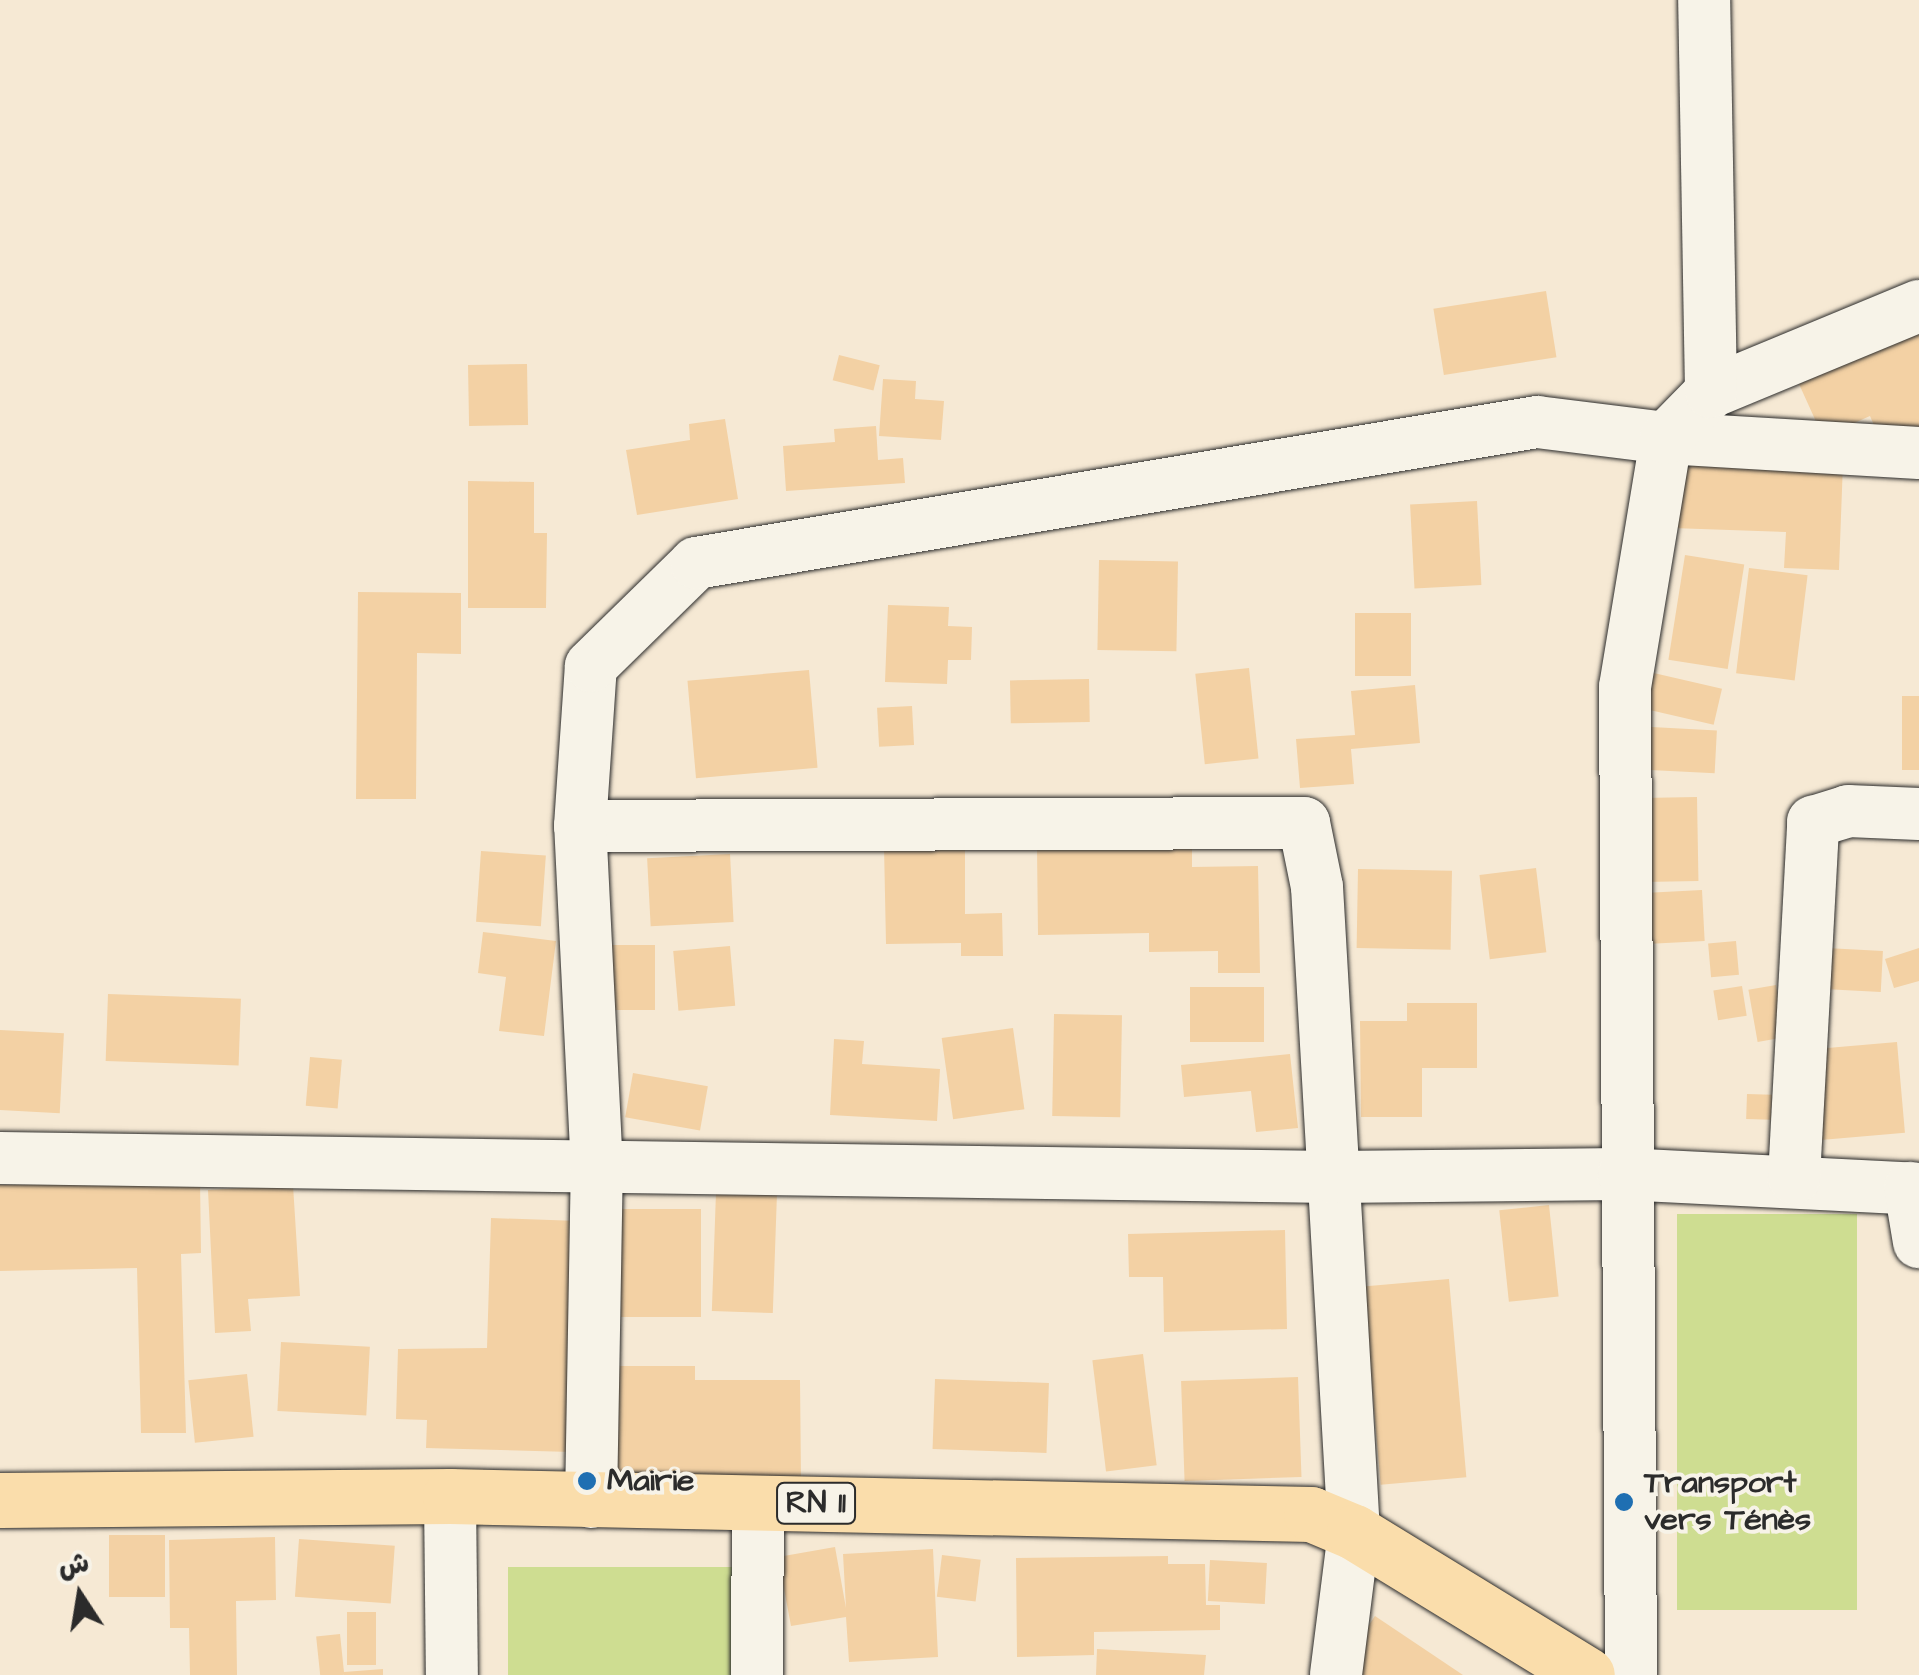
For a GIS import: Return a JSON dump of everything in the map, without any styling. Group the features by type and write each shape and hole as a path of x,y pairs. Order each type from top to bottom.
{"main road":[{"name":"RN 11","path":"0,1500 450,1496 590,1502 1310,1514 1354,1532 1587,1675"}],"street":[{"path":"1704,0 1711,392"},
{"path":"1631,1675 1624,1174 1625,687 1666,438 1711,392 1919,306"},
{"path":"590,1502 597,1170 580,826 591,666 696,563 1536,422 1666,438 1919,452"},
{"path":"1794,1178 1813,822 1848,811 1919,814"},
{"path":"580,826 1304,822 1317,887 1354,1532 1336,1675"},
{"path":"0,1158 597,1170 1794,1178 1914,1189 1919,1242"},
{"path":"450,1496 452,1675"},
{"path":"757,1675 758,1502"}],"green space":[{"path":"1677,1214 1857,1214 1857,1610 1677,1610"},
{"path":"508,1567 738,1567 738,1675 508,1675"}],"building":[{"path":"1546,291 1556,357 1444,375 1433,309"},
{"path":"1919,331 1919,433 1884,448 1870,416 1823,437 1799,384"},
{"path":"839,355 880,365 873,390 833,380"},
{"path":"527,364 528,425 469,426 468,365"},
{"path":"883,379 916,381 915,399 944,401 941,440 879,436"},
{"path":"725,419 738,499 637,515 626,450 690,440 689,424"},
{"path":"876,426 878,460 903,458 905,483 786,491 783,446 835,442 834,429"},
{"path":"1674,457 1843,463 1839,570 1784,568 1786,532 1672,528"},
{"path":"468,481 534,482 534,533 547,533 546,608 468,608"},
{"path":"1477,501 1481,585 1414,588 1410,505"},
{"path":"1685,555 1744,564 1728,669 1668,660"},
{"path":"1099,560 1178,561 1176,651 1097,650"},
{"path":"1749,568 1808,575 1795,680 1736,673"},
{"path":"358,592 461,593 461,654 417,653 416,799 356,799"},
{"path":"888,605 949,607 948,626 972,627 971,660 948,660 947,684 885,682"},
{"path":"1355,613 1411,613 1411,676 1355,676"},
{"path":"1249,668 1259,759 1205,764 1195,674"},
{"path":"809,670 818,768 696,778 687,681"},
{"path":"1645,671 1722,689 1714,725 1637,707"},
{"path":"1089,679 1090,722 1011,723 1010,680"},
{"path":"1415,685 1420,743 1351,749 1354,784 1300,788 1296,739 1355,735 1351,691"},
{"path":"1902,696 1919,696 1919,770 1902,770"},
{"path":"912,706 914,745 879,747 877,708"},
{"path":"1633,726 1717,730 1715,773 1631,769"},
{"path":"1697,797 1698,881 1629,882 1628,798"},
{"path":"1192,845 1192,867 1258,866 1260,973 1218,973 1218,951 1149,952 1149,933 1038,935 1037,848"},
{"path":"884,846 965,846 965,914 1002,913 1003,956 961,956 961,943 886,944"},
{"path":"481,851 546,856 541,926 476,922"},
{"path":"730,854 734,922 651,926 647,858"},
{"path":"1536,868 1546,952 1490,959 1479,875"},
{"path":"1358,869 1452,871 1451,950 1357,948"},
{"path":"1702,890 1705,941 1642,944 1639,893"},
{"path":"483,932 556,941 544,1036 499,1031 506,977 478,973"},
{"path":"1736,941 1739,975 1711,977 1708,943"},
{"path":"601,945 655,945 655,1010 601,1010"},
{"path":"730,946 735,1006 678,1011 673,951"},
{"path":"1826,948 1883,951 1881,992 1824,989"},
{"path":"1919,948 1919,981 1894,988 1885,959"},
{"path":"1776,985 1785,1037 1758,1042 1748,990"},
{"path":"1742,986 1747,1016 1718,1020 1713,991"},
{"path":"1190,987 1264,987 1264,1042 1190,1042"},
{"path":"108,994 241,999 239,1066 106,1061"},
{"path":"1407,1003 1477,1003 1477,1068 1422,1068 1422,1117 1361,1117 1360,1021 1407,1021"},
{"path":"1054,1014 1122,1015 1120,1117 1052,1116"},
{"path":"1013,1028 1024,1109 953,1119 942,1038"},
{"path":"0,1030 64,1033 60,1113 0,1110"},
{"path":"834,1039 864,1041 862,1064 940,1069 937,1121 830,1115"},
{"path":"1897,1042 1905,1133 1815,1140 1807,1050"},
{"path":"1290,1054 1298,1128 1256,1132 1251,1091 1184,1097 1181,1065"},
{"path":"310,1057 342,1060 338,1109 306,1106"},
{"path":"633,1073 708,1086 700,1131 625,1117"},
{"path":"1747,1094 1772,1095 1771,1120 1746,1119"},
{"path":"200,1180 201,1253 181,1254 186,1433 141,1433 137,1268 0,1271 0,1185"},
{"path":"293,1185 300,1296 248,1299 251,1331 215,1333 208,1190"},
{"path":"716,1192 777,1194 773,1313 712,1311"},
{"path":"1549,1205 1559,1296 1509,1302 1499,1210"},
{"path":"621,1209 701,1209 701,1317 621,1317"},
{"path":"491,1218 579,1221 572,1452 426,1448 427,1420 396,1419 398,1349 487,1348"},
{"path":"1285,1230 1287,1329 1164,1332 1163,1277 1129,1277 1128,1234"},
{"path":"1449,1279 1466,1477 1381,1485 1363,1286"},
{"path":"281,1342 370,1347 366,1416 277,1411"},
{"path":"1143,1354 1157,1465 1106,1471 1092,1360"},
{"path":"616,1366 695,1366 695,1380 800,1380 801,1479 617,1480"},
{"path":"247,1374 254,1437 195,1443 188,1380"},
{"path":"1298,1377 1301,1477 1185,1481 1181,1381"},
{"path":"935,1379 1049,1383 1046,1453 933,1449"},
{"path":"109,1535 165,1535 165,1597 109,1597"},
{"path":"275,1537 276,1600 236,1601 237,1675 190,1675 189,1628 170,1628 169,1540"},
{"path":"299,1539 395,1546 391,1604 295,1597"},
{"path":"835,1547 846,1608 843,1554 933,1549 938,1657 849,1662 846,1617 791,1626 778,1557"},
{"path":"942,1555 981,1560 976,1601 937,1597"},
{"path":"1168,1556 1168,1564 1205,1564 1206,1605 1220,1605 1220,1630 1094,1632 1094,1655 1017,1657 1016,1558"},
{"path":"1210,1560 1267,1563 1265,1604 1208,1601"},
{"path":"347,1612 376,1612 376,1665 347,1665"},
{"path":"1375,1616 1463,1675 1357,1675 1342,1665"},
{"path":"340,1634 344,1675 320,1675 316,1637"},
{"path":"1097,1649 1206,1655 1204,1675 1096,1675"},
{"path":"383,1669 383,1675 344,1675 344,1672"}],"place":[{"name":"Mairie","path":"587,1481"},
{"name":"Transport vers Ténès","path":"1624,1502"}]}
